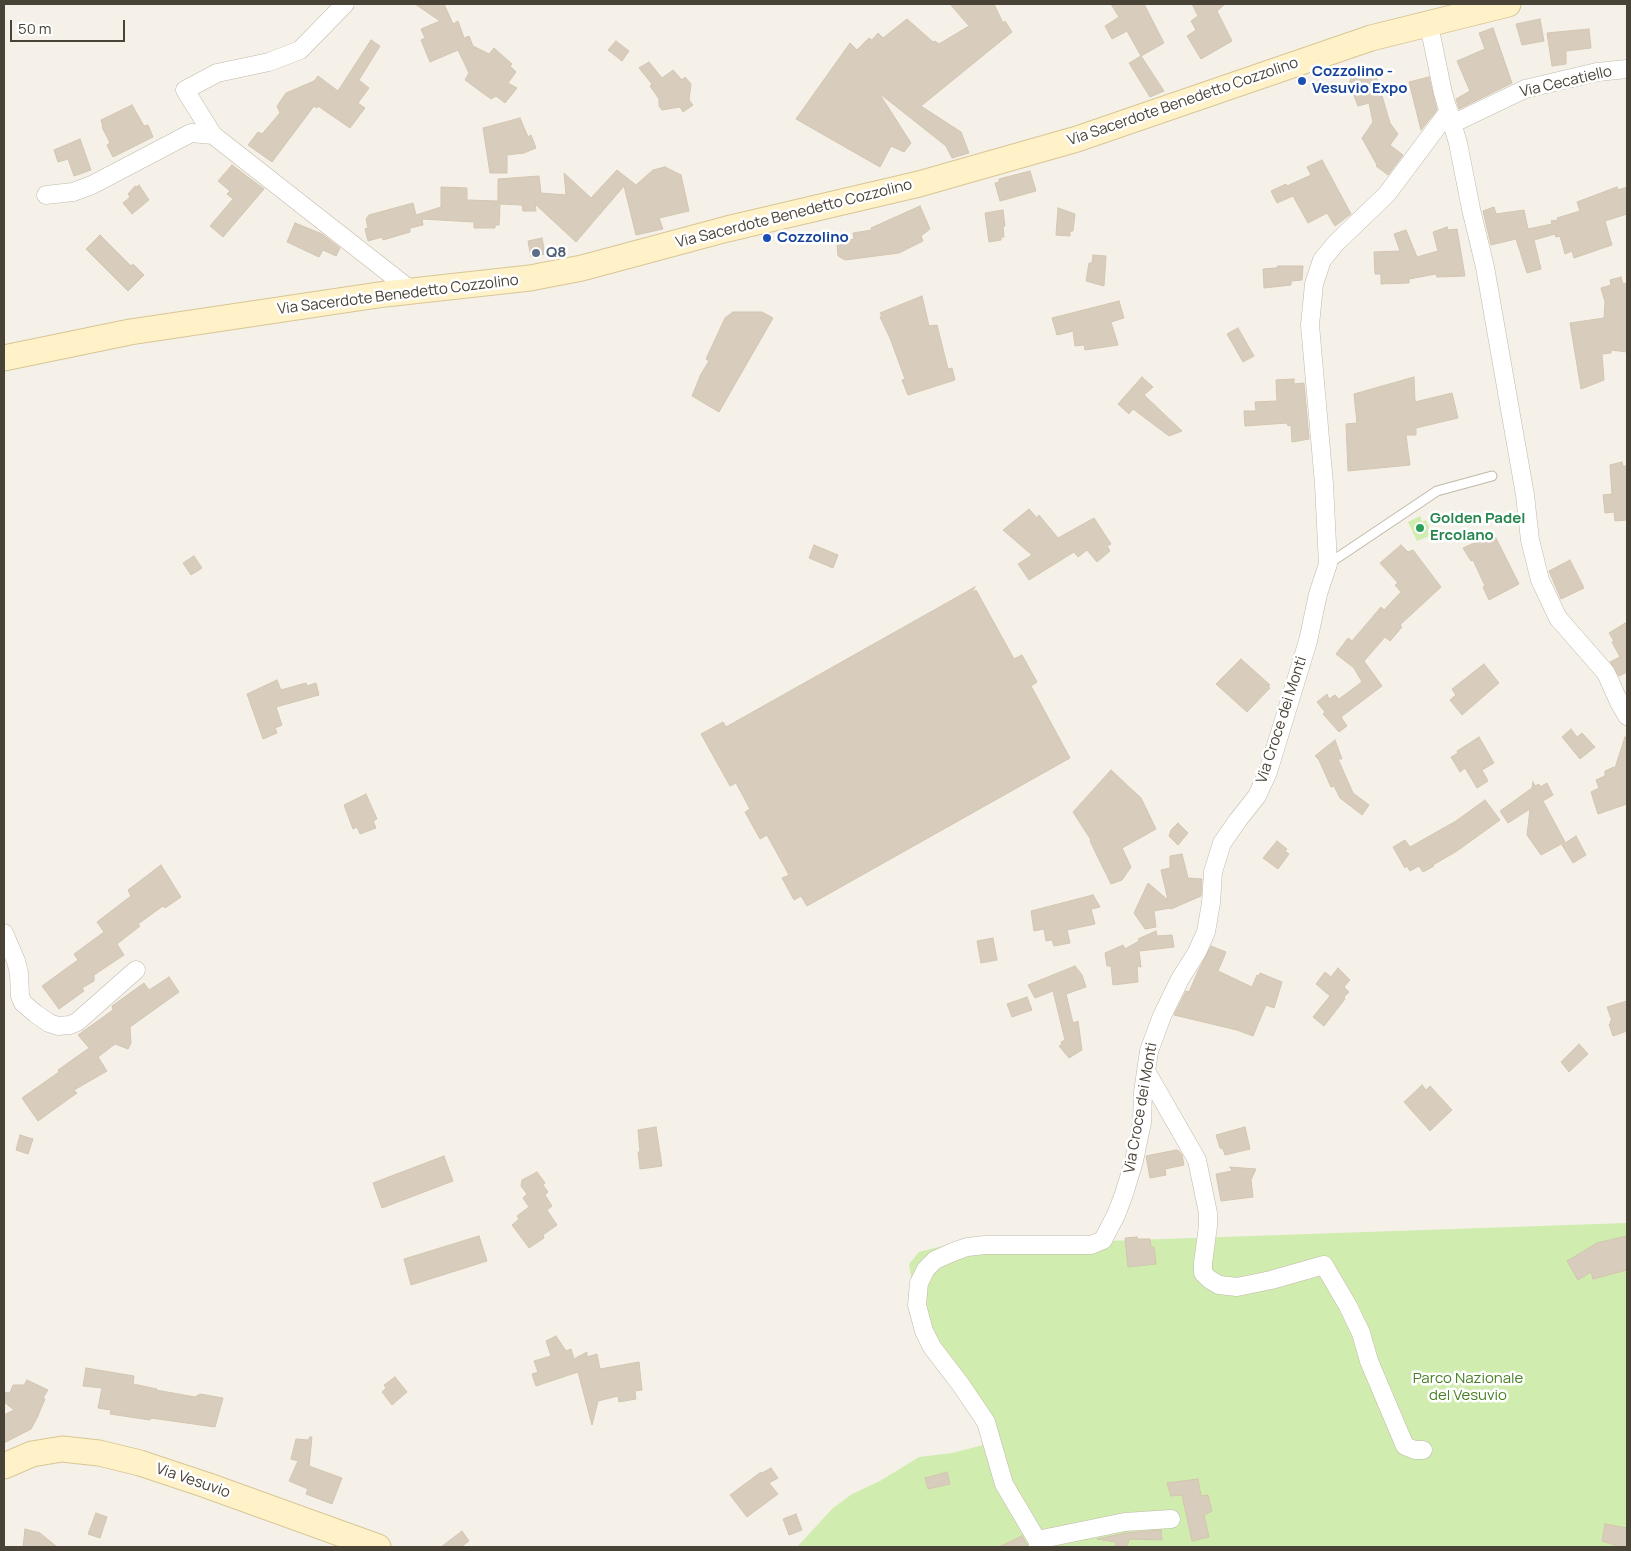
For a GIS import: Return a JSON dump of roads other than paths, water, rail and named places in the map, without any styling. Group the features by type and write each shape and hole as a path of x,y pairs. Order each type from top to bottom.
{"main road":[{"name":"Via Sacerdote Benedetto Cozzolino","path":"4,358 130,332 412,291 530,278 582,268 727,229 919,184 1077,139 1371,38 1427,14 1508,4"},
{"name":"Via Vesuvio","path":"4,1466 32,1454 62,1449 99,1453 140,1463 206,1485 378,1547"}],"street":[{"path":"345,4 300,50 269,62 217,73 185,90 213,135 412,291"},
{"path":"1427,14 1485,267 1525,495 1530,540 1540,580 1558,618 1606,673 1627,716"},
{"name":"Via Cecatiello","path":"1450,118 1526,89 1597,72 1627,69"},
{"name":"Via Croce dei Monti","path":"1038,1544 1004,1484 986,1422 961,1384 932,1347 924,1331 917,1305 919,1283 926,1269 935,1260 967,1248 985,1245 1091,1245 1103,1240 1124,1194 1134,1161 1142,1122 1142,1092 1148,1051 1180,979 1197,952 1206,932 1211,903 1213,872 1222,843 1257,796 1268,772 1308,641 1318,594 1328,564 1324,484 1310,325 1314,284 1322,260 1336,243 1387,194 1450,118"},
{"path":"46,195 73,192 92,186 190,133 213,135"},
{"path":"4,933 16,961 19,974 20,996 23,1002 49,1023 58,1026 77,1022 136,970"},
{"path":"1146,1071 1197,1160 1208,1213 1203,1273 1219,1285 1237,1287 1324,1265 1361,1333 1369,1361 1405,1446 1415,1450 1423,1450"},
{"path":"1038,1544 1125,1522 1171,1519"}],"lane":[{"path":"1328,564 1437,491 1492,476"}],"place":[{"name":"Cozzolino - Vesuvio Expo","path":"1302,81"},
{"name":"Cozzolino","path":"767,238"},
{"name":"Q8","path":"536,253"},
{"name":"Golden Padel Ercolano","path":"1420,528"}],"park label":[{"name":"Parco Nazionale del Vesuvio","path":"1468,1388"}]}
